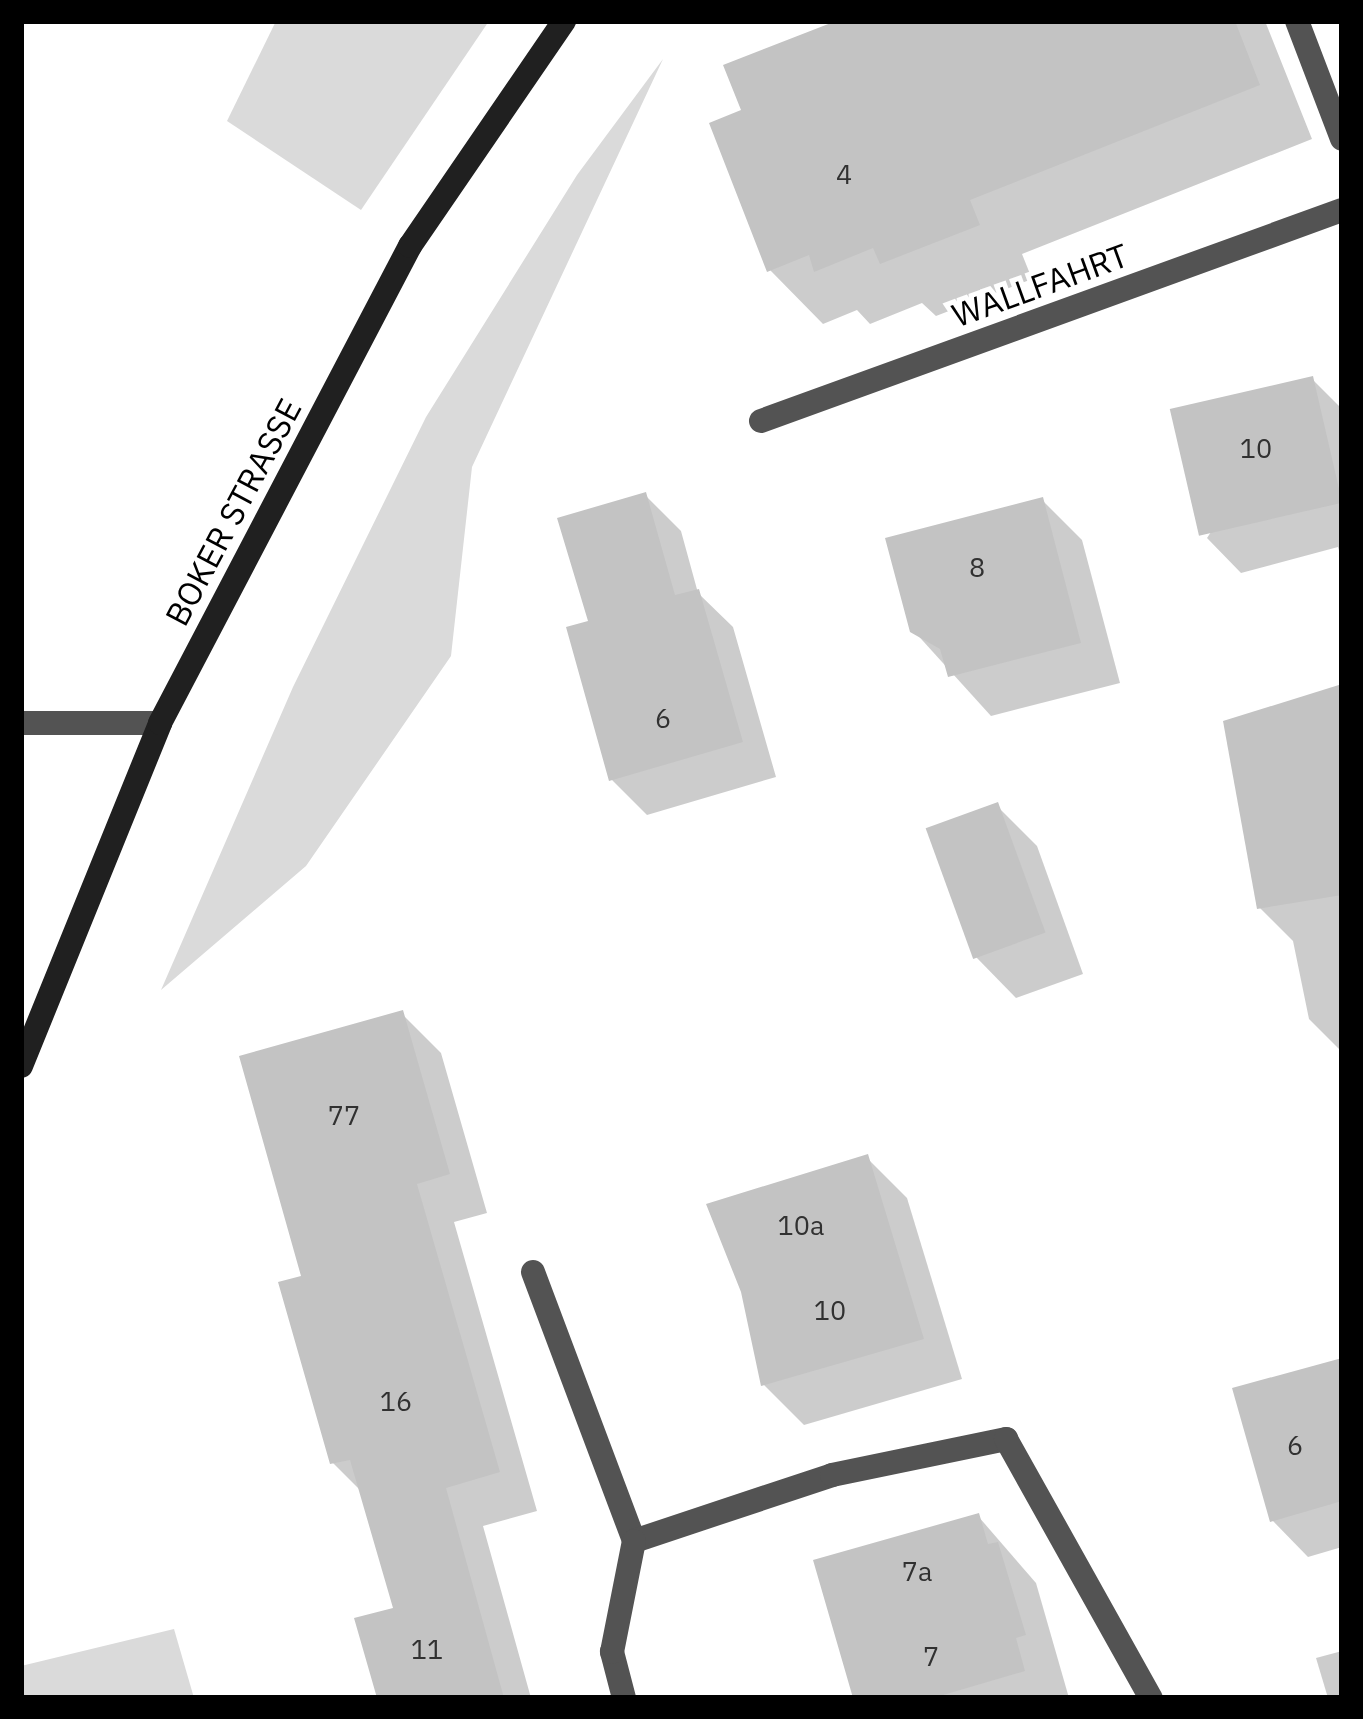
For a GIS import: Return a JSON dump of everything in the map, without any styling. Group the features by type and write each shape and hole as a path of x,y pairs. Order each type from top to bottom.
{"main road":[{"name":"BOKER STRASSE","path":"21,1066 160,723 410,246 564,21"}],"street":[{"path":"1298,21 1342,139"},
{"name":"WALLFAHRT","path":"761,421 1342,210"},
{"path":"21,723 160,723"},
{"path":"533,1272 634,1541 612,1652 623,1698"},
{"path":"634,1541 832,1475 1006,1439 1151,1698"}],"shaded area":[{"path":"276,21 489,21 361,210 227,121"},
{"path":"663,59 472,467 451,656 306,866 161,990 293,687 426,417 577,175"},
{"path":"174,1629 194,1698 21,1698 21,1666"}],"building":[{"path":"836,21 1235,21 1260,85 970,200 980,225 880,264 873,248 814,272 809,255 767,272 709,123 741,110 723,65"},
{"path":"1313,376 1342,503 1199,536 1170,409"},
{"path":"646,492 675,595 699,589 743,742 609,781 566,627 588,621 557,518"},
{"path":"1043,497 1081,643 948,677 940,649 910,632 885,538"},
{"path":"1342,684 1342,895 1257,909 1223,721"},
{"path":"998,802 1046,933 973,959 926,828"},
{"path":"403,1010 450,1174 417,1184 500,1472 446,1488 504,1698 377,1698 354,1618 393,1608 350,1460 330,1464 278,1282 301,1276 239,1056"},
{"path":"868,1154 924,1339 761,1386 741,1292 706,1204"},
{"path":"1342,1358 1342,1501 1270,1522 1232,1388"},
{"path":"979,1513 988,1544 998,1542 1026,1635 1016,1638 1025,1671 933,1698 853,1698 813,1560"}]}
